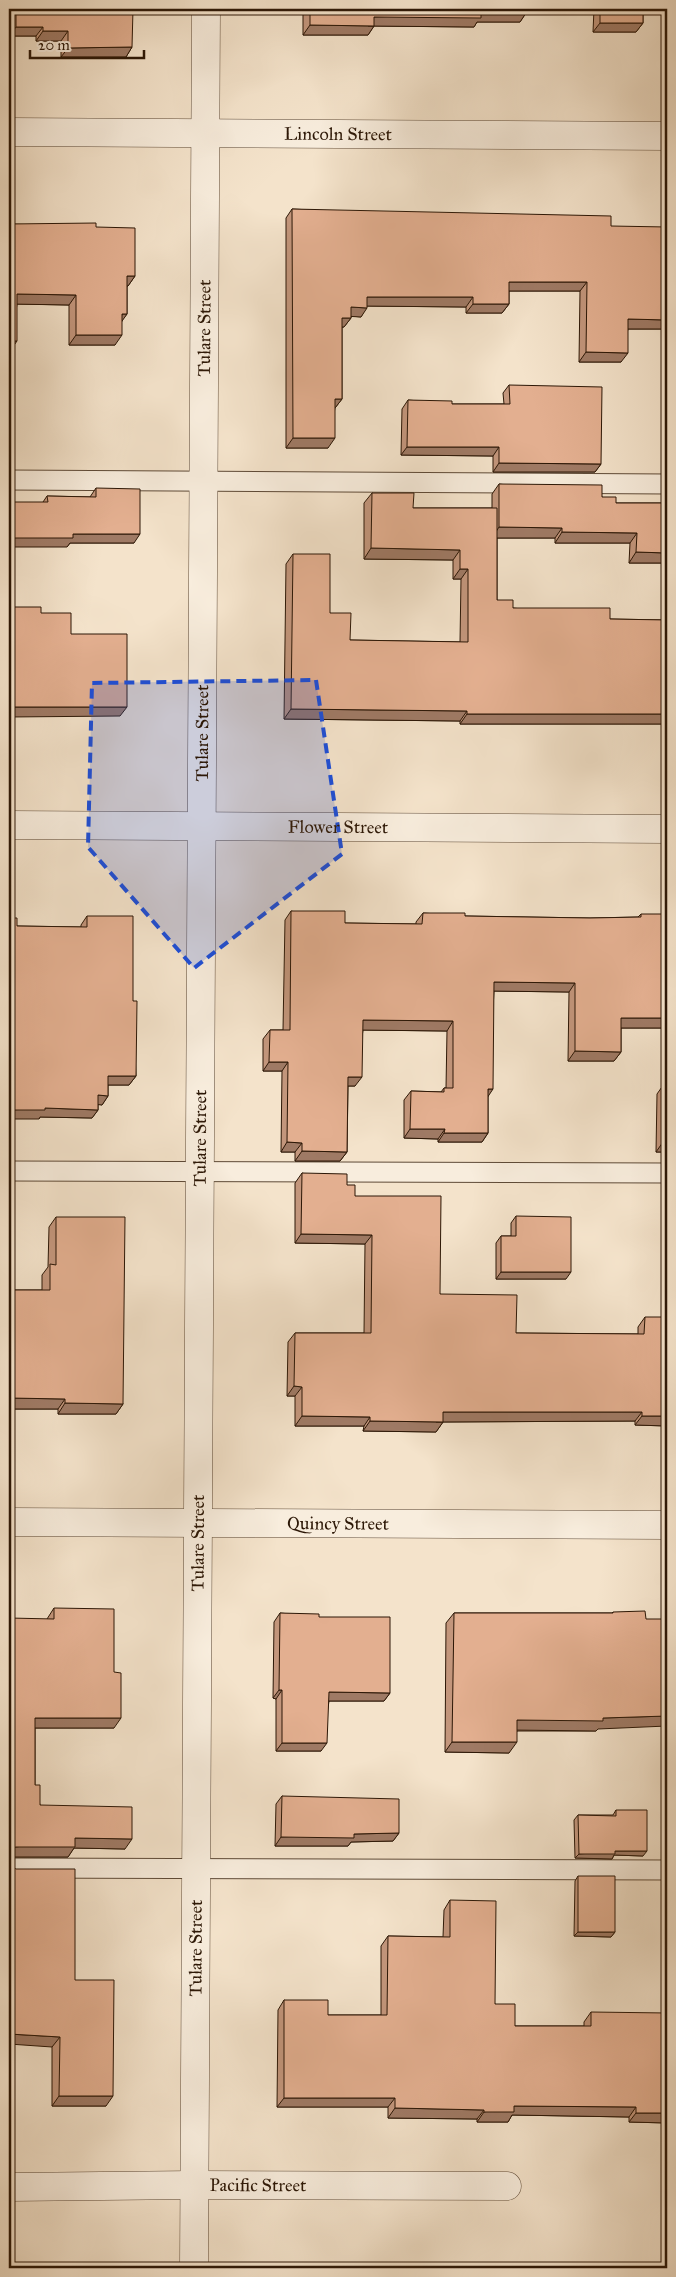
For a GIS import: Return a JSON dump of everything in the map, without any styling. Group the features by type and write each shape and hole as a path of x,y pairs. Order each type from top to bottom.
{"street":[{"name":"Tulare Street","path":"194,2268 206,9"},
{"name":"Lincoln Street","path":"9,132 667,136"},
{"name":"Flower Street","path":"9,826 667,829"},
{"name":"Quincy Street","path":"9,1522 667,1525"},
{"name":"Pacific Street","path":"9,2187 194,2185 507,2186"}],"lane":[{"path":"9,480 667,484"},
{"path":"9,1171 667,1173"},
{"path":"9,1868 667,1870"}],"highlighted area":[{"path":"316,680 342,854 194,968 88,847 92,683"}],"building":[{"path":"9,9 133,9 132,47 68,48 68,31 43,31 43,27 16,27 16,13 9,13"},
{"path":"310,9 526,9 526,13 481,13 481,18 374,17 374,26 310,25"},
{"path":"600,9 643,9 643,23 600,23"},
{"path":"292,209 611,216 611,226 667,227 667,320 628,319 628,353 586,352 587,282 509,282 509,304 473,304 473,297 367,297 367,308 351,307 351,318 342,318 342,399 335,399 335,438 293,438"},
{"path":"96,223 96,227 135,228 135,276 127,276 127,314 122,314 122,335 76,335 76,295 17,294 17,341 9,341 9,224"},
{"path":"509,385 602,387 601,464 499,463 499,447 407,447 408,400 452,401 452,404 510,404"},
{"path":"499,484 602,485 602,497 616,497 616,503 667,503 667,553 636,552 637,533 562,532 562,528 499,527"},
{"path":"96,488 140,489 140,534 73,534 73,538 9,538 9,502 48,502 47,496 96,497"},
{"path":"372,493 414,493 413,508 497,508 497,600 513,600 513,608 610,608 610,619 667,620 667,714 467,714 467,711 291,709 293,554 330,554 330,613 351,613 350,640 468,642 468,569 460,569 460,550 371,548"},
{"path":"9,607 41,607 41,613 71,613 71,634 127,634 127,707 9,707"},
{"path":"291,911 345,911 345,923 422,924 423,913 465,913 465,916 590,918 641,917 641,914 667,914 667,1018 621,1018 621,1052 575,1051 575,983 494,982 493,1089 488,1089 488,1133 444,1133 445,1129 410,1129 411,1091 444,1092 444,1088 453,1088 453,1021 363,1020 362,1077 348,1077 347,1152 302,1151 302,1143 287,1142 288,1062 269,1062 270,1030 290,1030"},
{"path":"87,916 133,916 133,1001 137,1001 136,1076 108,1076 108,1096 98,1095 98,1110 45,1108 45,1110 9,1110 9,918 17,918 17,926 87,927"},
{"path":"664,1084 667,1084 667,1142 663,1142"},
{"path":"302,1173 347,1174 347,1185 355,1185 355,1196 441,1196 440,1294 517,1295 516,1333 644,1334 645,1317 667,1317 667,1416 642,1416 642,1412 443,1412 443,1422 370,1421 370,1417 302,1416 302,1387 294,1386 295,1333 371,1333 372,1235 301,1234"},
{"path":"516,1216 571,1217 571,1272 501,1272 501,1236 516,1236"},
{"path":"56,1217 125,1217 123,1404 65,1403 65,1399 9,1398 9,1290 50,1290 50,1264 56,1265"},
{"path":"54,1608 114,1609 114,1672 121,1673 121,1718 35,1718 35,1785 40,1785 40,1805 132,1807 132,1839 75,1838 75,1847 16,1847 10,1848 9,1851 9,1618 54,1619"},
{"path":"645,1611 646,1619 667,1619 667,1716 603,1718 603,1721 517,1720 517,1742 452,1742 454,1613 613,1613"},
{"path":"280,1613 319,1614 319,1617 390,1617 390,1693 329,1692 327,1743 282,1743 282,1690 279,1690"},
{"path":"282,1796 399,1799 399,1833 354,1834 354,1838 281,1837"},
{"path":"616,1810 647,1810 647,1851 615,1851 615,1854 579,1854 578,1815 616,1816"},
{"path":"9,1865 16,1869 75,1869 75,1980 114,1980 113,2096 59,2096 60,2037 9,2034"},
{"path":"578,1876 615,1876 615,1932 578,1932"},
{"path":"450,1900 496,1901 495,2004 515,2004 515,2026 591,2026 591,2012 667,2013 667,2113 636,2113 636,2107 514,2106 514,2112 484,2112 484,2110 395,2108 395,2098 284,2098 284,2000 328,2000 328,2015 387,2015 388,1936 450,1937"}]}
